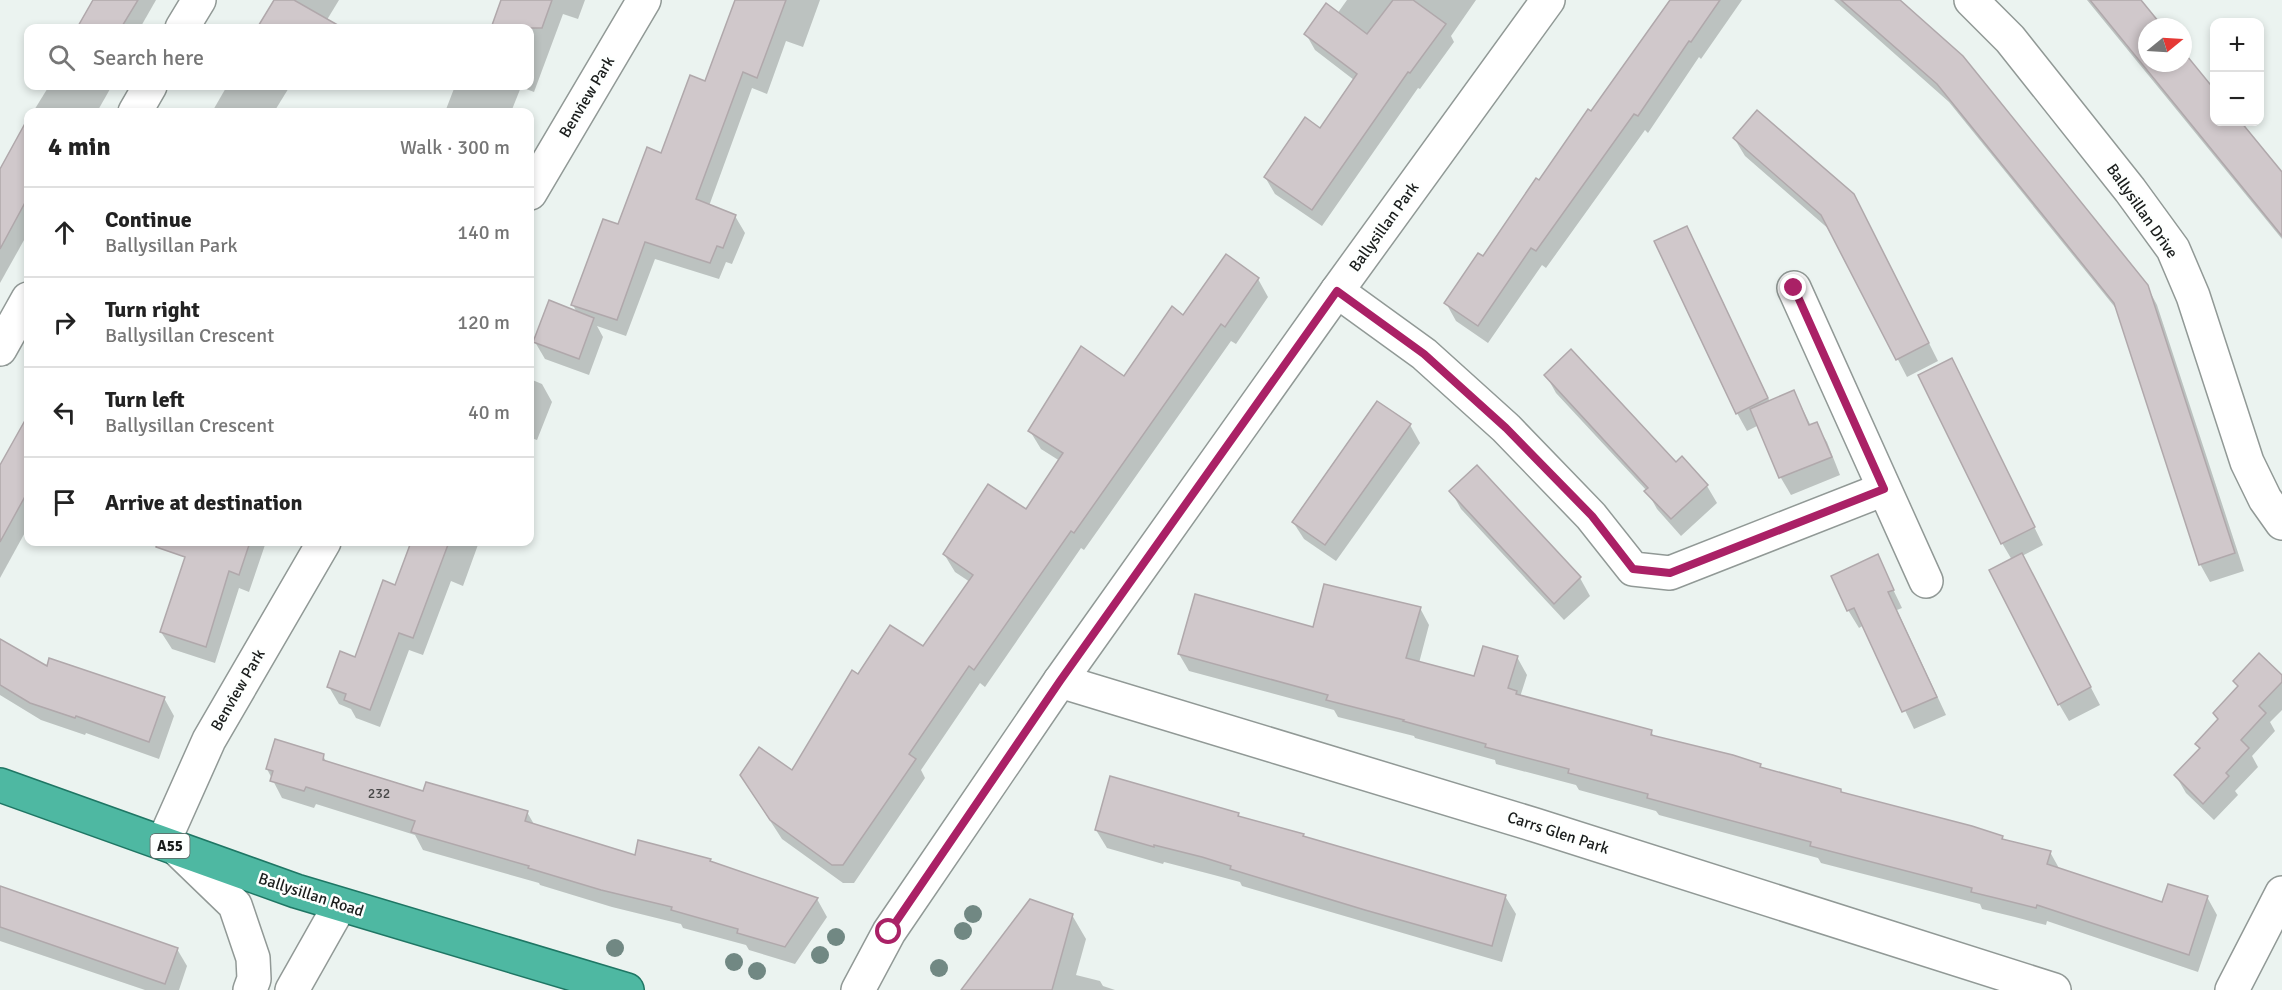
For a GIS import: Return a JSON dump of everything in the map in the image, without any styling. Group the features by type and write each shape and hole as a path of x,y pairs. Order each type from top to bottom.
{"highway":[{"name":"Ballysillan Road","path":"0,785 340,905 627,990"}],"street":[{"path":"184,24 199,0"},
{"name":"Benview Park","path":"534,186 644,0"},
{"name":"Ballysillan Park","path":"858,990 889,932 1060,681 1337,291 1548,0"},
{"name":"Ballysillan Drive","path":"1971,0 2010,39 2130,190 2173,249 2193,296 2247,462 2265,499 2282,523"},
{"path":"137,108 148,90"},
{"path":"1794,288 1926,581"},
{"path":"1337,291 1424,354 1506,428 1592,516 1633,569 1670,573 1884,489"},
{"path":"0,349 24,306"},
{"name":"Benview Park","path":"170,846 209,740 322,546"},
{"name":"Carrs Glen Park","path":"1060,681 1535,825 2054,990"},
{"path":"170,846 235,904 253,958 254,979 250,990"},
{"path":"2232,990 2282,893"},
{"path":"292,990 340,905"}],"building":[{"path":"93,0 138,0 123,24 79,24"},
{"path":"274,0 294,0 336,24 259,24"},
{"path":"501,0 552,0 542,28 534,28 534,24 492,24"},
{"path":"735,0 786,0 757,78 743,72 696,199 736,215 723,248 717,246 710,263 645,242 617,320 571,305 603,219 618,224 647,147 661,153 690,75 705,81"},
{"path":"1393,0 1413,0 1446,24 1410,73 1408,72 1312,210 1264,177 1305,117 1320,128 1357,74 1304,34 1326,3 1367,34"},
{"path":"1670,0 1720,0 1638,116 1634,114 1536,251 1531,248 1478,326 1444,303 1478,253 1483,256 1536,178 1539,180 1588,109 1591,111"},
{"path":"1841,0 1900,0 1963,56 2148,285 2235,553 2199,565 2114,303 1937,84"},
{"path":"2090,0 2141,0 2156,18 2138,18 2138,59"},
{"path":"2192,62 2210,84 2210,126 2244,126 2282,172 2282,236 2149,72 2192,72"},
{"path":"1757,110 1854,194 1929,343 1896,360 1821,215 1733,138"},
{"path":"24,125 24,204 0,249 0,169"},
{"path":"1687,226 1768,398 1736,414 1654,241"},
{"path":"1226,254 1259,278 1225,327 1221,324 1074,533 1071,531 974,670 969,666 909,754 916,759 843,865 832,865 770,820 740,775 759,747 792,770 852,670 858,674 890,625 923,646 973,575 943,554 988,484 1026,509 1063,453 1028,431 1081,346 1124,376 1172,306 1183,315"},
{"path":"549,300 594,318 579,359 534,342"},
{"path":"1571,349 1676,462 1682,456 1708,485 1671,519 1644,491 1648,488 1544,375"},
{"path":"1952,358 2035,527 2001,544 1918,375"},
{"path":"1794,390 1809,425 1817,422 1832,457 1779,478 1750,409"},
{"path":"1377,401 1411,424 1325,545 1292,522"},
{"path":"24,422 24,498 0,542 0,465"},
{"path":"1477,465 1581,577 1554,604 1449,491"},
{"path":"249,546 239,575 229,571 206,647 160,632 185,557 156,547"},
{"path":"410,546 448,546 413,638 399,633 370,710 344,700 346,694 327,687 340,651 355,657 383,580 395,585"},
{"path":"2022,553 2091,687 2058,705 1989,570"},
{"path":"1878,554 1894,590 1888,592 1937,697 1902,712 1854,608 1847,611 1831,576"},
{"path":"1324,584 1421,607 1406,658 1474,676 1483,646 1518,656 1508,688 1517,691 1516,694 1652,730 1651,735 1733,755 1761,764 1760,767 1841,789 1841,792 1972,826 2003,836 2002,839 2051,851 2047,864 2162,902 2168,884 2208,896 2189,955 2037,905 2036,908 1971,892 1972,888 1810,846 1811,842 1647,798 1648,794 1568,773 1569,769 1485,747 1486,744 1404,720 1326,700 1328,695 1178,654 1195,594 1313,627"},
{"path":"0,639 47,666 49,658 165,697 149,742 76,716 75,718 30,703 0,685"},
{"path":"2259,653 2282,675 2282,682 2259,706 2266,713 2241,740 2249,748 2226,773 2229,776 2203,804 2174,775 2200,748 2195,744 2218,719 2213,713 2238,686 2233,681"},
{"path":"275,739 324,754 323,760 423,791 426,782 528,811 525,821 635,855 638,840 711,859 710,861 818,898 785,947 737,933 738,929 671,910 672,907 601,890 528,868 529,866 411,832 415,821 306,787 304,791 270,781 273,771 266,769"},
{"path":"1110,776 1239,813 1238,816 1304,834 1303,836 1506,895 1492,946 1230,869 1231,866 1202,857 1154,845 1154,847 1095,830"},
{"path":"0,886 178,948 165,984 0,927"},
{"path":"1030,899 1073,914 1052,990 961,990"}],"route":[{"path":"889,932 1060,681 1337,291 1424,354 1506,428 1592,516 1633,569 1670,573 1884,489 1794,288"}]}
